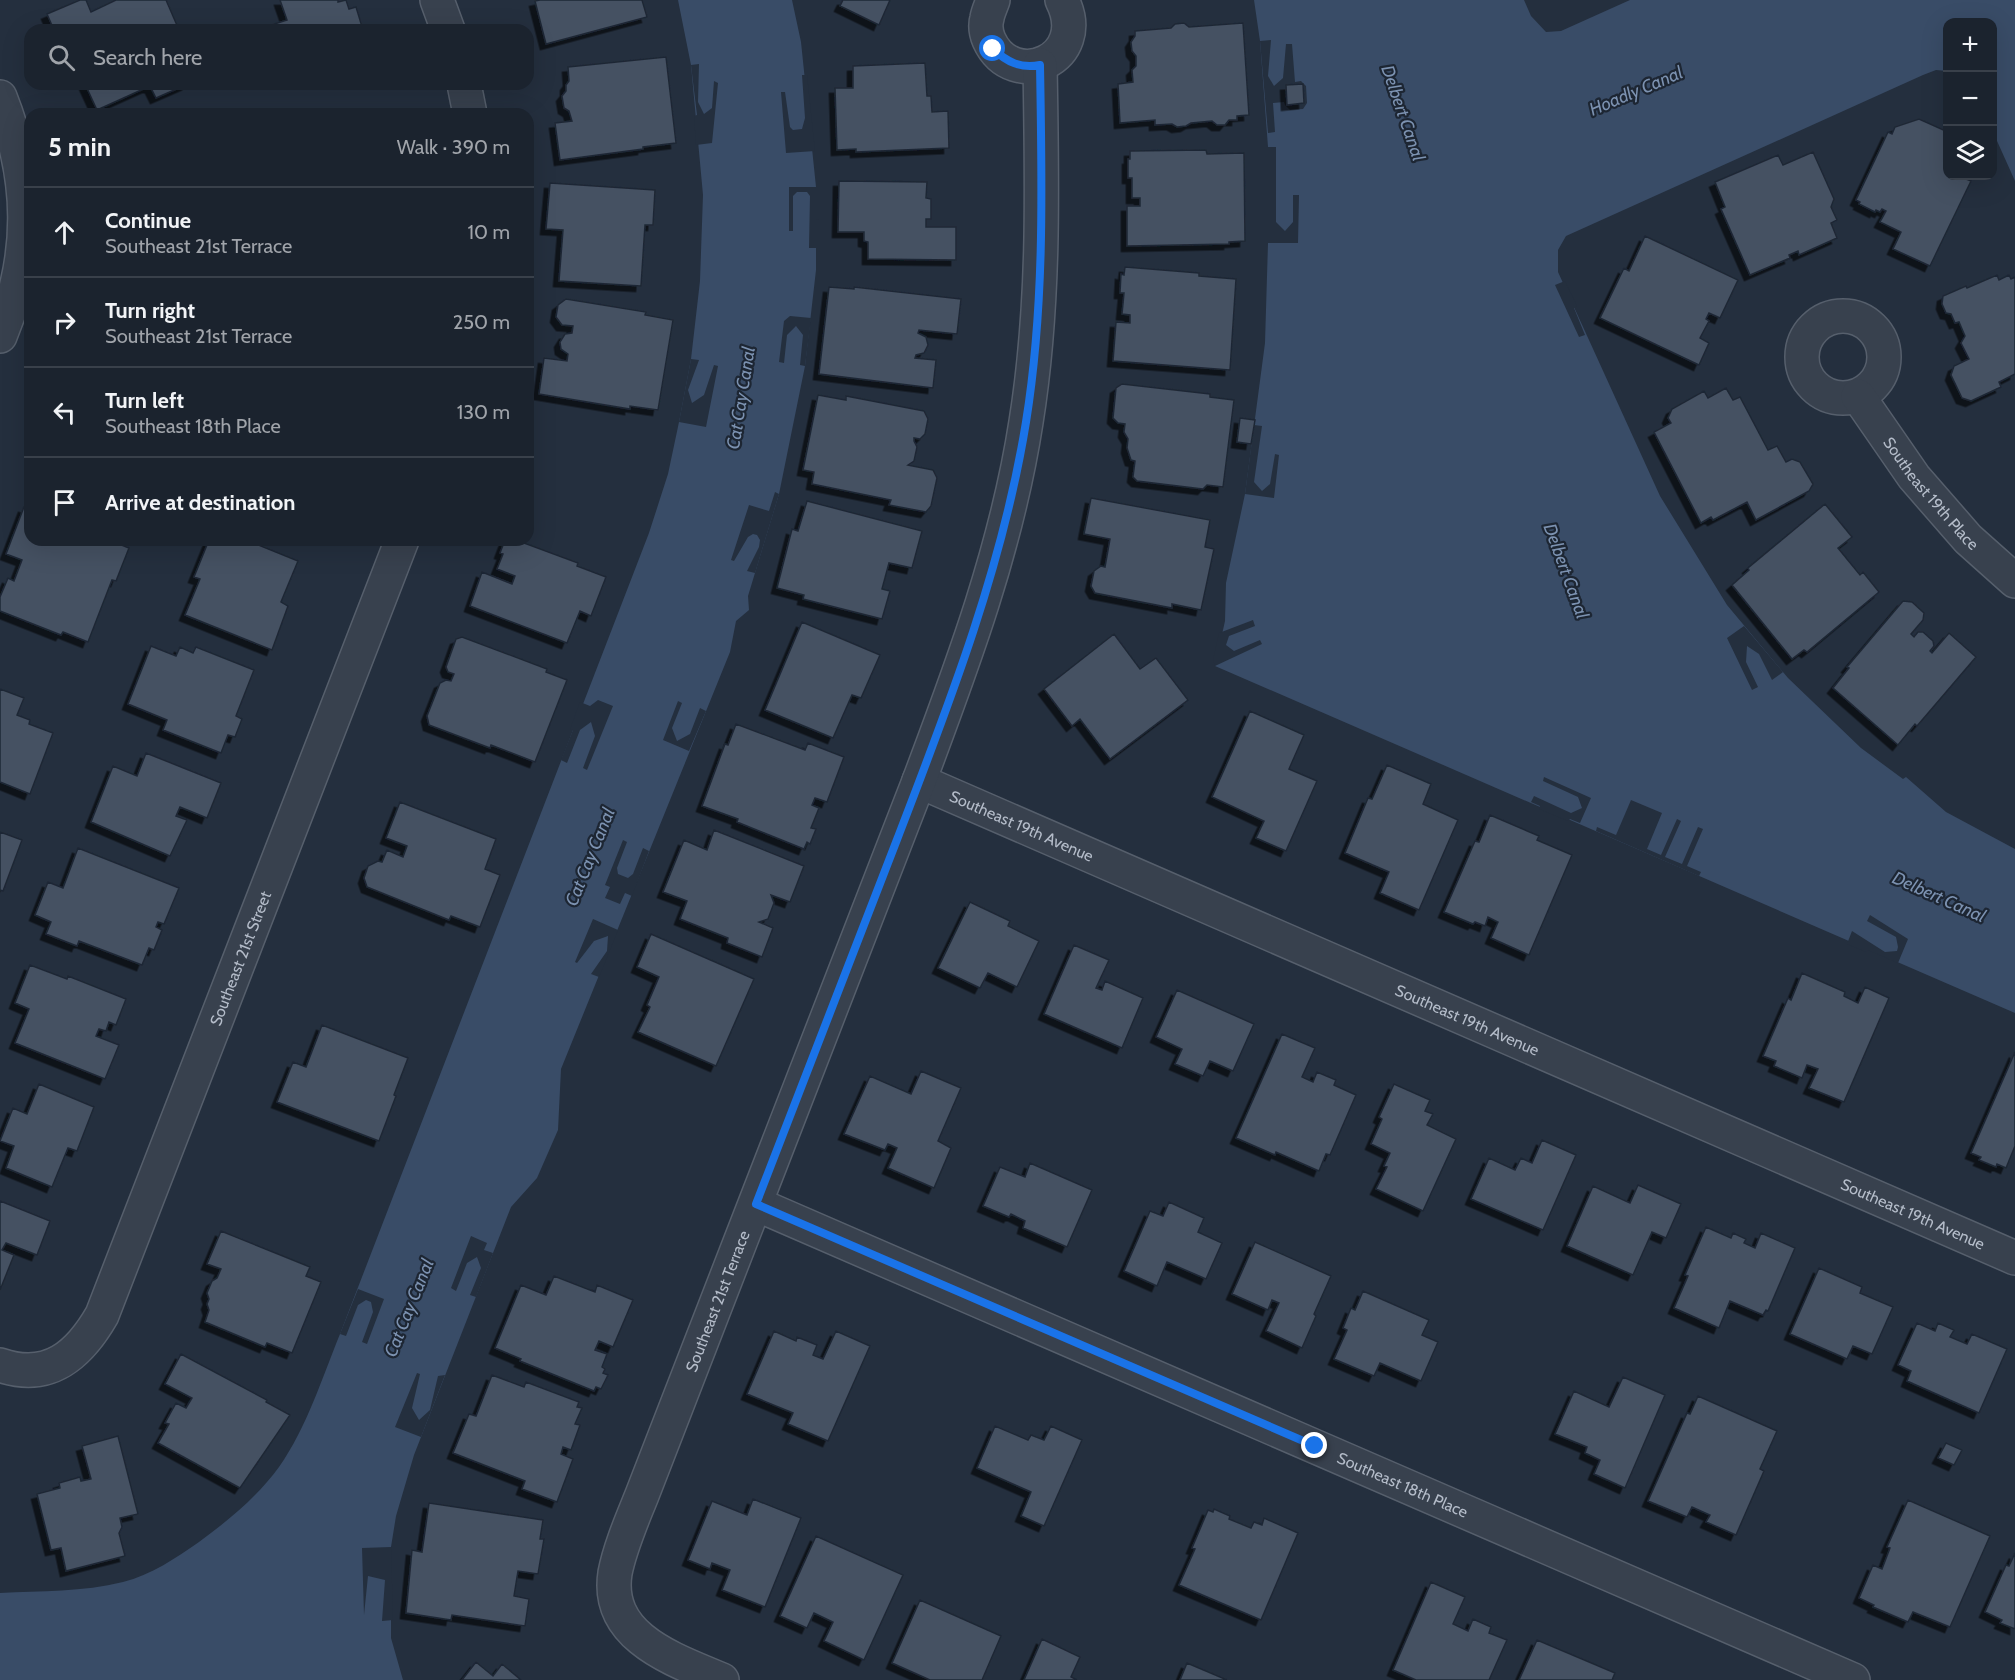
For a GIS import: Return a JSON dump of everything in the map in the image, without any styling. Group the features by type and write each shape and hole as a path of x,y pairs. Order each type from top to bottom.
{"street":[{"path":"437,0 446,24"},
{"path":"993,0 986,19 986,33 993,49 1004,59 1018,65 1040,65 1062,48 1070,26 1062,0"},
{"name":"Southeast 21st Terrace","path":"722,1680 663,1654 636,1635 617,1604 614,1588 615,1572 642,1495 919,781 993,571 1026,424 1039,293 1040,65"},
{"path":"465,90 469,108"},
{"path":"0,97 17,146 24,196"},
{"path":"0,336 21,262 24,234"},
{"name":"Southeast 19th Place","path":"1858,396 1914,477 1968,539 2015,581"},
{"name":"Southeast 21st Street","path":"0,1365 12,1369 29,1370 59,1363 75,1352 87,1339 102,1314 400,546"},
{"name":"Southeast 19th Avenue","path":"919,781 2015,1258"},
{"name":"Southeast 18th Place","path":"756,1204 1852,1680"}],"water":[{"name":"Cat Cay Canal","path":"678,0 792,0 801,42 816,187 816,270 805,366 779,494 748,596 749,610 736,621 730,652 561,1069 558,1130 537,1178 511,1207 414,1455 396,1516 391,1547 391,1638 403,1680 0,1680 0,1593 93,1588 123,1582 143,1575 181,1554 232,1517 270,1478 298,1436 320,1385 649,533 668,474 691,359 700,281 703,195 691,65"},
{"path":"1254,0 1524,0 1531,16 1546,32 1561,31 1630,0 2015,0 2015,181 1997,141 1997,18 1943,18 1943,71 1936,70 1923,75 1566,236 1558,250 1558,272 1660,496 1727,605 1788,678 1861,748 1903,779 1906,777 1946,812 2015,849 2015,1013 1215,666 1225,621 1226,583 1245,494 1265,343 1268,147 1260,41"}],"pier":[{"path":"1271,40 1268,76 1274,86 1283,78 1286,44 1292,44 1295,82 1301,81 1306,86 1307,103 1303,109 1290,110 1284,102 1273,103 1275,132 1268,133 1260,41"},
{"path":"699,64 698,102 704,114 712,108 714,81 718,83 712,143 696,145 694,116 697,115 691,65"},
{"path":"802,75 807,75 815,151 786,153 781,92 785,92 790,127 793,130 802,129 805,118"},
{"path":"1268,147 1276,147 1276,222 1285,231 1293,222 1293,195 1299,195 1298,243 1268,243"},
{"path":"789,187 816,187 819,248 809,248 810,196 807,192 797,192 793,196 793,231 789,231"},
{"path":"1565,281 1577,306 1574,308 1585,335 1579,337 1555,285"},
{"path":"790,316 811,318 805,366 800,365 803,335 796,326 787,335 784,363 779,362 784,321"},
{"path":"691,359 699,360 688,390 692,403 704,395 714,365 718,366 706,427 679,422"},
{"path":"1254,425 1262,426 1254,482 1262,491 1270,484 1275,454 1279,455 1274,498 1245,494"},
{"path":"775,492 779,494 755,573 747,571 759,547 760,540 757,535 753,534 748,537 734,561 731,560 749,505 769,511"},
{"path":"1253,620 1255,626 1229,636 1226,645 1234,651 1260,640 1262,644 1215,666 1213,660 1219,633"},
{"path":"1744,626 1783,672 1772,680 1759,654 1747,646 1746,662 1758,687 1752,690 1727,638"},
{"path":"598,700 613,706 587,770 583,768 595,736 591,722 580,730 567,763 561,760 573,730 570,729 580,702 590,706"},
{"path":"678,701 682,703 672,728 677,741 690,734 700,708 706,711 689,751 663,740"},
{"path":"1544,777 1591,798 1580,823 1570,819 1568,821 1539,809 1540,806 1531,802 1534,796 1571,813 1582,808 1578,797 1543,781"},
{"path":"1631,800 1662,813 1647,849 1661,855 1677,819 1681,821 1665,857 1682,864 1698,827 1703,829 1687,866 1701,872 1699,876 1596,831 1597,827 1616,835"},
{"path":"623,840 627,842 617,868 618,874 628,878 633,874 643,848 649,851 632,896 625,893 620,904 605,898 610,887 605,885"},
{"path":"1870,915 1908,939 1898,963 1847,944 1852,931 1885,952 1897,951 1896,937 1867,921"},
{"path":"593,919 618,930 599,977 591,974 607,951 608,936 594,941 577,963 575,962"},
{"path":"471,1236 487,1243 484,1250 493,1253 476,1297 470,1295 481,1268 477,1257 467,1263 456,1291 451,1288"},
{"path":"358,1289 384,1299 367,1344 362,1342 373,1312 371,1302 366,1300 358,1305 346,1336 340,1334"},
{"path":"417,1373 420,1374 412,1408 419,1420 430,1410 438,1376 445,1375 421,1437 395,1427"},
{"path":"391,1547 393,1620 382,1621 385,1580 368,1576 364,1615 362,1548"}],"building":[{"path":"80,0 86,0 91,12 116,0 166,0 176,24 51,24 47,14"},
{"path":"280,0 338,0 338,2 346,0 349,9 356,7 361,24 274,24 287,20"},
{"path":"642,0 647,17 546,44 535,1"},
{"path":"843,0 890,0 879,25 840,6"},
{"path":"1184,23 1189,27 1243,23 1249,115 1237,116 1237,120 1229,120 1225,125 1217,125 1212,121 1177,127 1172,124 1155,125 1155,120 1120,123 1118,84 1133,82 1132,70 1136,66 1136,56 1132,51 1131,42 1135,31 1171,28 1175,24"},
{"path":"666,57 676,143 560,160 555,123 572,121 569,111 564,108 562,96 569,81 568,67"},
{"path":"925,63 927,96 931,96 932,112 948,111 949,148 856,152 856,149 837,150 835,88 853,88 853,66"},
{"path":"1303,84 1304,103 1287,105 1286,85"},
{"path":"88,90 141,90 101,108 96,108"},
{"path":"152,90 174,90 156,98"},
{"path":"1919,119 1943,130 1943,180 1971,181 1930,266 1893,249 1901,232 1880,222 1886,211 1882,209 1880,212 1876,210 1875,212 1856,200 1888,132 1892,134 1895,127"},
{"path":"1206,150 1207,154 1244,153 1245,241 1229,242 1229,244 1127,246 1127,206 1140,206 1140,198 1132,198 1132,178 1128,178 1130,151"},
{"path":"1813,152 1834,199 1831,207 1837,220 1831,223 1837,238 1799,255 1798,251 1789,255 1790,258 1750,275 1721,209 1725,207 1715,182 1778,155 1783,165"},
{"path":"839,181 927,182 926,198 931,199 931,219 926,219 926,227 956,227 956,260 868,259 868,242 864,241 864,232 838,232"},
{"path":"550,183 655,190 653,225 645,225 641,286 559,281 563,230 546,229"},
{"path":"1645,236 1738,280 1720,318 1709,313 1706,319 1709,321 1700,338 1709,343 1699,365 1600,318 1624,268 1629,271"},
{"path":"1125,267 1199,273 1199,276 1236,279 1230,370 1113,361 1116,322 1130,323 1130,315 1122,314 1124,293 1120,293 1121,274 1124,275"},
{"path":"1997,275 1999,280 2009,275 2011,279 2015,277 2015,374 1999,382 2001,387 1971,401 1962,398 1951,375 1954,366 1969,359 1961,343 1965,336 1959,322 1955,323 1951,314 1946,313 1942,304 1943,296"},
{"path":"829,287 854,289 854,287 961,299 957,334 919,330 918,333 926,337 928,345 924,353 916,355 915,358 936,360 933,388 819,374"},
{"path":"566,299 646,312 645,315 673,320 658,410 630,406 630,409 539,394 544,358 567,361 568,354 561,349 560,342 565,334 572,333 573,326 562,325 556,317 558,305"},
{"path":"1122,384 1210,394 1210,397 1234,400 1223,487 1207,485 1203,489 1137,481 1133,477 1135,461 1131,460 1127,448 1125,424 1118,423 1113,418 1116,388"},
{"path":"1726,388 1733,400 1740,397 1768,450 1777,446 1786,462 1792,459 1800,462 1813,484 1809,491 1756,520 1747,502 1713,520 1711,517 1701,523 1654,432 1671,423 1668,418 1672,409 1704,391 1708,398"},
{"path":"818,395 846,400 846,396 924,411 928,419 925,434 920,439 914,438 917,447 914,461 908,465 933,470 937,478 931,506 926,512 889,505 891,500 812,484 814,472 803,470"},
{"path":"1240,418 1255,420 1251,444 1237,442"},
{"path":"1091,498 1210,520 1205,547 1214,549 1201,610 1172,604 1172,608 1095,593 1091,586 1094,571 1101,566 1105,567 1110,539 1084,534"},
{"path":"807,501 922,531 912,568 889,563 882,589 890,591 882,619 803,599 804,595 777,588 792,529 798,531"},
{"path":"1825,504 1852,537 1838,548 1860,575 1863,572 1879,592 1807,652 1804,650 1792,659 1732,585 1749,570 1748,568"},
{"path":"24,507 24,546 124,546 129,548 116,581 112,580 88,642 63,632 61,635 0,611 0,597 8,578 14,581 22,560 6,554"},
{"path":"207,546 261,546 298,561 281,602 288,606 272,650 185,615 200,579 194,577"},
{"path":"503,546 532,546 578,563 577,566 606,577 591,616 580,611 567,643 470,606 482,572 512,584 515,576 497,569 503,554 500,553"},
{"path":"1903,601 1912,602 1924,613 1923,620 1911,634 1914,637 1918,632 1923,632 1933,641 1934,646 1930,651 1932,653 1949,633 1976,657 1898,745 1833,688 1849,668 1847,667"},
{"path":"802,622 880,655 861,698 852,695 833,738 765,710"},
{"path":"1114,634 1140,669 1156,658 1188,700 1110,759 1080,719 1072,726 1044,689"},
{"path":"462,637 547,669 546,672 567,680 535,762 429,725 427,716 440,683 446,680 451,681 454,674 448,672 446,667 456,639"},
{"path":"151,646 176,656 180,647 193,653 196,647 254,670 236,716 242,719 235,737 228,735 221,753 163,730 167,720 128,704"},
{"path":"0,689 24,698 17,715 30,720 29,724 53,733 30,794 0,782"},
{"path":"1250,711 1304,735 1289,769 1317,781 1286,851 1256,838 1264,821 1212,797"},
{"path":"736,724 805,750 808,743 844,757 827,802 815,798 812,805 819,808 811,828 816,829 810,844 807,842 804,849 737,822 738,819 702,806 725,744 728,745"},
{"path":"146,753 221,783 207,818 180,807 176,816 187,820 170,856 91,822 113,766 137,776"},
{"path":"1387,765 1431,784 1423,804 1458,820 1419,910 1380,893 1389,872 1345,853 1368,798 1372,799"},
{"path":"400,802 496,839 485,869 500,875 480,927 451,916 449,920 367,887 364,878 368,866 378,861 382,862 387,850 403,857 407,846 386,838"},
{"path":"1490,815 1539,836 1537,840 1572,855 1529,955 1491,938 1498,922 1488,917 1485,926 1475,922 1473,924 1444,912 1475,841 1479,842"},
{"path":"714,830 804,866 790,902 771,895 774,903 768,919 759,922 773,928 762,957 727,943 728,938 680,919 687,901 663,892 684,840 707,850"},
{"path":"0,832 22,840 3,891 0,890"},
{"path":"78,848 179,888 164,924 158,922 156,927 162,930 154,950 149,948 142,965 79,941 77,946 46,934 51,922 35,915 48,882 63,888"},
{"path":"970,902 1010,921 1008,926 1039,941 1017,987 988,973 980,988 938,968"},
{"path":"651,934 754,979 716,1066 638,1032 650,1007 647,1005 659,977 637,967"},
{"path":"1074,945 1109,960 1096,988 1102,990 1105,981 1143,998 1122,1048 1044,1014"},
{"path":"30,965 67,979 68,976 126,999 116,1025 109,1022 106,1031 99,1029 96,1036 119,1045 105,1079 15,1043 29,1009 15,1003"},
{"path":"1802,973 1845,992 1844,996 1858,1003 1865,987 1889,998 1844,1102 1809,1088 1818,1069 1807,1065 1802,1078 1774,1066 1776,1061 1763,1056 1788,998 1791,1000"},
{"path":"1177,990 1254,1024 1233,1071 1210,1061 1203,1076 1175,1064 1182,1049 1156,1037"},
{"path":"322,1025 408,1058 379,1141 277,1102 293,1062 306,1067"},
{"path":"1282,1034 1315,1048 1302,1077 1313,1082 1317,1072 1336,1080 1334,1085 1356,1095 1330,1155 1326,1154 1319,1171 1236,1138"},
{"path":"2015,1052 2015,1146 2006,1168 1997,1164 1996,1167 1979,1160 1981,1157 1971,1153"},
{"path":"921,1071 961,1088 938,1141 951,1148 934,1188 888,1168 897,1148 888,1144 885,1150 844,1134 870,1076 911,1094"},
{"path":"39,1084 94,1107 77,1151 68,1148 52,1187 6,1168 14,1146 0,1141 13,1108 27,1114"},
{"path":"1394,1084 1430,1100 1425,1111 1433,1114 1427,1125 1456,1139 1423,1211 1376,1189 1387,1167 1384,1166 1390,1153 1371,1144 1382,1119 1379,1117"},
{"path":"1542,1140 1576,1155 1543,1230 1471,1199 1489,1158 1515,1170 1521,1158 1532,1163"},
{"path":"1030,1163 1092,1190 1067,1247 1023,1228 1025,1221 1011,1214 1009,1217 983,1206 1000,1167 1025,1177"},
{"path":"1638,1185 1681,1204 1666,1238 1652,1232 1633,1275 1567,1246 1593,1186 1630,1203"},
{"path":"0,1201 50,1221 37,1255 6,1243 2,1250 14,1255 0,1290"},
{"path":"1169,1202 1204,1218 1198,1232 1222,1243 1206,1279 1167,1262 1157,1286 1124,1271 1150,1211 1163,1216"},
{"path":"1706,1227 1731,1238 1733,1233 1746,1239 1744,1243 1755,1248 1761,1233 1795,1248 1768,1311 1766,1310 1763,1315 1730,1301 1719,1328 1674,1308 1688,1276 1685,1275"},
{"path":"221,1231 310,1267 306,1276 321,1282 292,1353 267,1343 265,1347 205,1322 209,1310 207,1293 221,1269 207,1264"},
{"path":"1255,1242 1331,1276 1302,1348 1266,1331 1279,1303 1272,1300 1268,1310 1232,1294"},
{"path":"1819,1268 1862,1287 1860,1293 1893,1307 1872,1354 1853,1346 1847,1359 1790,1334"},
{"path":"554,1276 595,1292 597,1285 633,1300 613,1347 599,1341 595,1350 607,1354 602,1367 605,1369 603,1373 608,1375 601,1389 596,1387 594,1391 520,1361 521,1359 495,1348 521,1285 546,1295"},
{"path":"1363,1291 1429,1320 1422,1335 1438,1342 1421,1381 1380,1363 1374,1376 1334,1359 1347,1330 1343,1328 1351,1308 1355,1310"},
{"path":"1917,1323 1935,1331 1938,1323 1954,1330 1950,1337 1967,1344 1972,1334 2007,1349 1979,1413 1907,1381 1911,1371 1898,1365"},
{"path":"774,1331 796,1341 797,1337 817,1345 813,1355 823,1359 836,1331 870,1346 828,1441 788,1424 793,1413 747,1394"},
{"path":"181,1354 267,1400 266,1402 290,1415 240,1488 158,1443 169,1424 165,1423 176,1403 186,1408 192,1398 165,1384"},
{"path":"492,1375 524,1387 526,1382 579,1402 577,1407 582,1408 575,1424 580,1425 571,1450 563,1447 561,1454 573,1459 557,1502 522,1489 525,1481 453,1453 469,1414 476,1416"},
{"path":"1623,1377 1665,1395 1625,1488 1594,1474 1600,1460 1585,1453 1587,1447 1555,1434 1574,1391 1609,1407"},
{"path":"1698,1396 1777,1431 1760,1469 1764,1471 1736,1535 1706,1522 1710,1515 1692,1507 1687,1517 1648,1501 1687,1413 1690,1414"},
{"path":"995,1426 1028,1440 1031,1435 1044,1440 1051,1426 1082,1440 1044,1526 1021,1516 1031,1492 977,1468"},
{"path":"118,1436 138,1514 120,1518 122,1527 119,1533 125,1556 66,1571 61,1548 51,1550 37,1494 60,1488 59,1483 80,1477 81,1481 91,1479 82,1446"},
{"path":"1946,1443 1962,1450 1954,1465 1938,1458"},
{"path":"753,1499 801,1518 765,1607 722,1590 730,1570 712,1563 710,1569 688,1560 712,1501 747,1515"},
{"path":"1908,1500 1990,1536 1950,1627 1913,1612 1908,1622 1873,1607 1874,1605 1859,1598 1873,1565 1882,1569 1890,1548 1887,1547"},
{"path":"429,1503 543,1520 540,1539 544,1539 538,1574 518,1571 514,1596 529,1599 525,1626 452,1615 451,1620 406,1613 412,1550 422,1552"},
{"path":"1214,1509 1230,1516 1229,1519 1251,1528 1254,1522 1262,1525 1264,1518 1298,1533 1261,1620 1179,1585 1195,1549 1192,1548 1208,1510 1213,1512"},
{"path":"816,1536 903,1575 864,1660 824,1641 833,1622 814,1613 807,1628 780,1616"},
{"path":"2015,1553 2015,1629 2000,1623 2002,1620 1985,1612 2006,1565 2009,1566"},
{"path":"1431,1582 1465,1597 1453,1624 1468,1631 1473,1619 1491,1627 1489,1633 1507,1640 1489,1680 1416,1680 1393,1670"},
{"path":"920,1600 1001,1636 982,1680 930,1680 892,1663"},
{"path":"1042,1639 1080,1657 1071,1677 1077,1680 1024,1680"},
{"path":"1537,1640 1615,1673 1612,1680 1519,1680"},
{"path":"476,1662 493,1676 502,1664 521,1680 462,1680"},
{"path":"1187,1663 1227,1680 1180,1680"}],"route":[{"path":"993,49 1004,59 1018,65 1040,65 1039,293 1026,424 1001,540 970,642 909,808 756,1204 1315,1446"}],"water label":[{"name":"Hoadly Canal","path":"1636,91"},
{"name":"Delbert Canal","path":"1403,113"},
{"name":"Delbert Canal","path":"1566,571"},
{"name":"Delbert Canal","path":"1939,897"}]}
